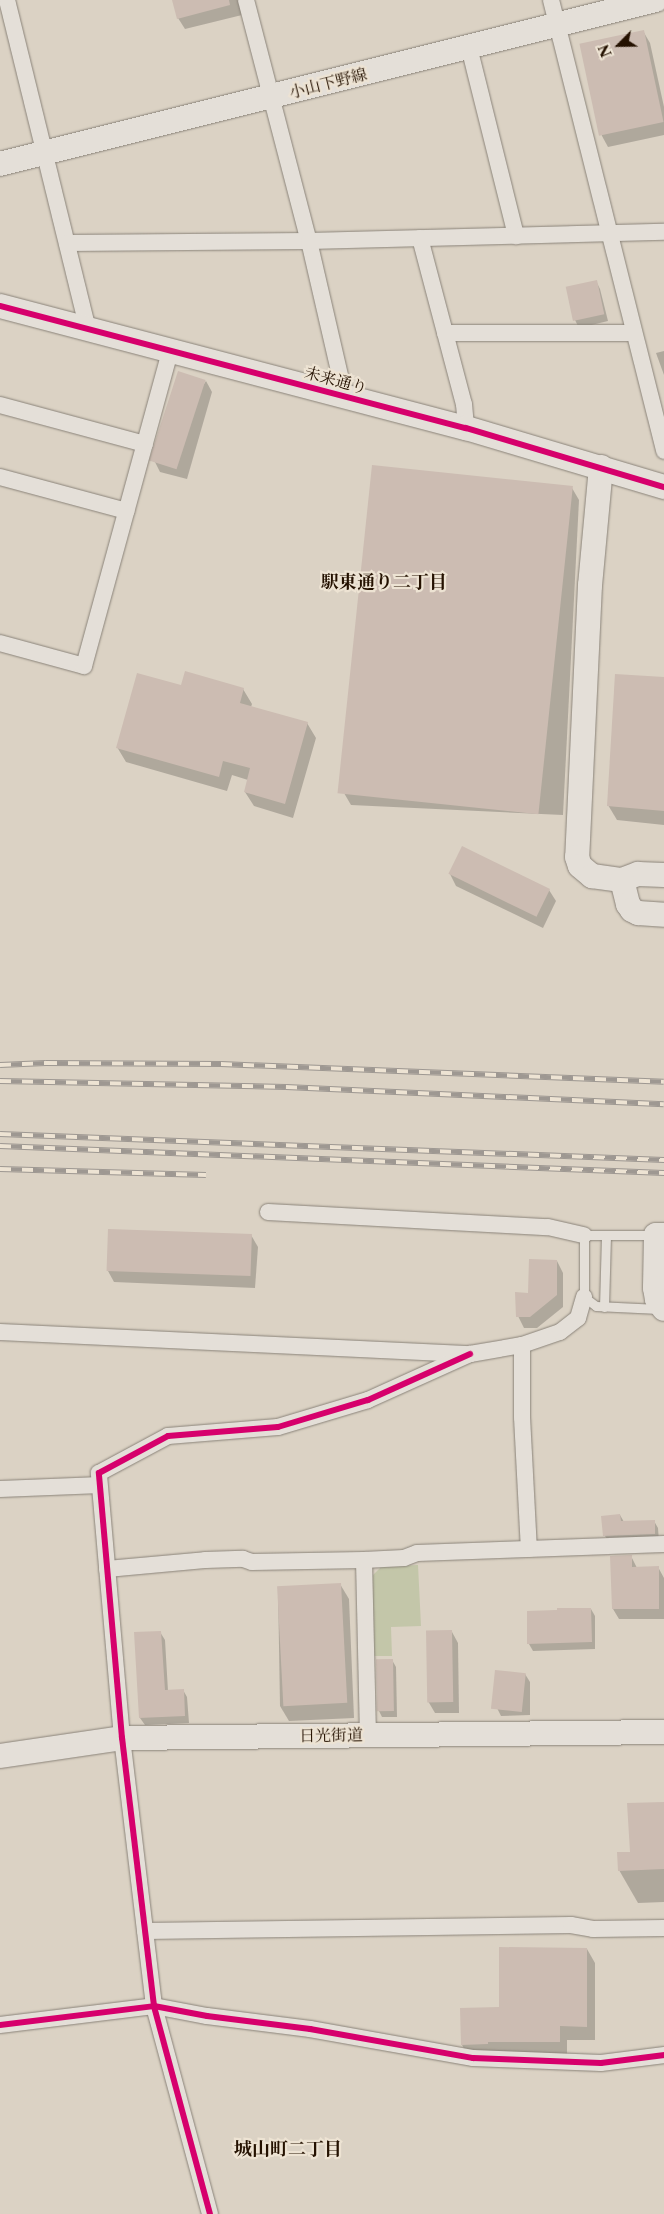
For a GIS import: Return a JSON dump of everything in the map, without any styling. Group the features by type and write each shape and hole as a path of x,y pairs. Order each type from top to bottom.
{"main road":[{"name":"小山下野線","path":"0,164 656,0"},
{"name":"未来通り","path":"0,306 466,428 664,487"},
{"path":"601,467 590,585 577,857 580,866 592,876 622,880 638,874 664,875"},
{"path":"622,880 628,904 632,910 638,913 664,915"},
{"path":"660,1235 655,1288 657,1299 664,1310"},
{"name":"日光街道","path":"0,1756 122,1738 664,1732"}],"street":[{"path":"7,0 88,329"},
{"path":"246,0 309,241 345,397"},
{"path":"551,0 664,451"},
{"path":"469,47 516,236"},
{"path":"67,243 309,241 664,232"},
{"path":"420,238 464,404 466,428"},
{"path":"445,333 634,333"},
{"path":"0,643 84,666 170,351"},
{"path":"0,405 145,444"},
{"path":"0,477 127,511"},
{"path":"268,1212 548,1227 584,1235"},
{"path":"0,1332 470,1354 522,1345 560,1332 578,1318 584,1297"},
{"path":"522,1345 522,1417 529,1549"},
{"path":"210,2214 154,2006 122,1738 98,1485 99,1473 168,1436 278,1427 368,1400 470,1354"},
{"path":"0,1489 98,1485"},
{"path":"106,1569 243,1558 252,1562 364,1560 404,1558 417,1554 664,1544"},
{"path":"364,1560 368,1735"},
{"path":"145,1931 571,1925 593,1929 664,1928"},
{"path":"0,2026 154,2006 207,2016 310,2029 472,2058 601,2063 664,2055"}],"lane":[{"path":"660,1235 584,1235 584,1297 590,1304 604,1308 654,1308 664,1310"},
{"path":"604,1308 606,1235"}],"green space":[{"path":"418,1565 421,1626 391,1627 392,1656 374,1656 371,1577 381,1567"}],"building":[{"path":"172,0 229,0 230,5 177,19"},
{"path":"644,30 664,122 599,136 579,44"},
{"path":"597,280 604,314 573,321 566,287"},
{"path":"178,371 206,380 177,469 149,460"},
{"path":"372,465 573,486 538,814 338,793"},
{"path":"185,671 244,688 240,703 308,722 285,804 244,792 250,768 223,761 219,777 116,748 137,673 181,685"},
{"path":"615,674 664,677 664,811 607,806"},
{"path":"462,846 550,889 536,917 448,874"},
{"path":"108,1229 252,1234 250,1276 107,1271"},
{"path":"529,1259 557,1260 557,1295 530,1317 516,1317 515,1292 528,1293"},
{"path":"620,1514 621,1521 655,1520 655,1534 603,1536 601,1516"},
{"path":"632,1555 632,1567 659,1566 659,1609 612,1609 610,1556"},
{"path":"341,1583 347,1703 283,1706 277,1586"},
{"path":"557,1608 591,1608 592,1642 527,1644 527,1611 557,1610"},
{"path":"426,1630 452,1630 453,1702 427,1702"},
{"path":"161,1631 165,1690 184,1689 185,1716 139,1718 134,1632"},
{"path":"376,1659 393,1659 394,1711 377,1711"},
{"path":"495,1670 526,1673 522,1712 491,1709"},
{"path":"664,1802 664,1869 618,1871 617,1852 630,1852 627,1803"},
{"path":"499,1947 587,1948 587,2027 560,2026 560,2042 488,2042 488,2044 461,2045 460,2008 499,2007"}],"railway":[{"path":"0,1065 46,1063 221,1064 664,1082"},
{"path":"0,1081 286,1087 664,1104"},
{"path":"0,1134 664,1160"},
{"path":"0,1146 664,1173"},
{"path":"0,1169 206,1175"}],"cycle path":[{"path":"0,306 466,428 664,487"},
{"path":"210,2214 154,2006 122,1738 99,1473 168,1436 278,1427 368,1400 470,1354"},
{"path":"0,2025 154,2006 207,2016 310,2029 473,2058 601,2063 664,2055"}],"district":[{"name":"駅東通り二丁目","path":"384,582"},
{"name":"城山町二丁目","path":"288,2149"}]}
